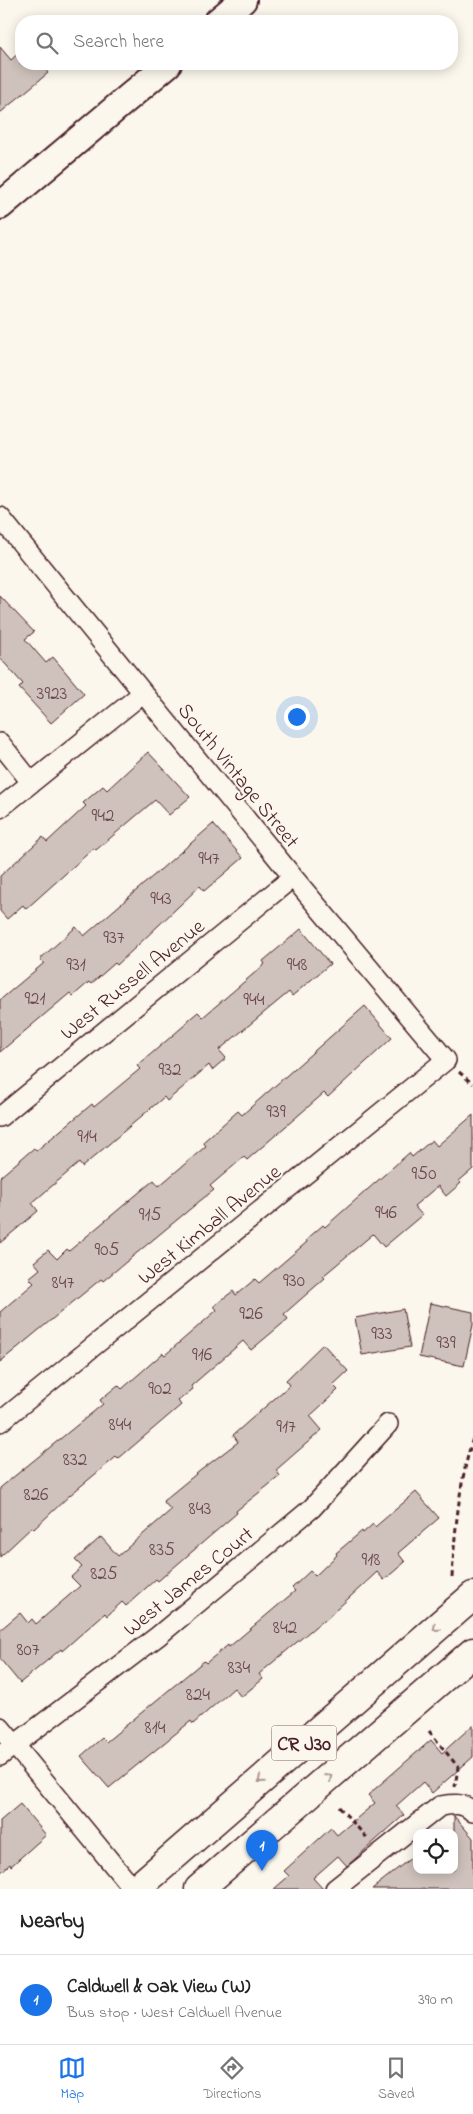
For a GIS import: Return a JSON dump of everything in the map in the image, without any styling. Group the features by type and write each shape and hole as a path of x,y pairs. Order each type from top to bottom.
{"main road":[{"name":"CR J30","path":"134,1889 473,1596"},
{"name":"CR J30","path":"199,1889 473,1652"}],"street":[{"path":"225,15 243,0"},
{"path":"0,206 161,70"},
{"name":"South Vintage Street","path":"0,517 293,877 446,1060"},
{"path":"0,808 143,693"},
{"path":"0,743 32,782"},
{"name":"West Russell Avenue","path":"0,1117 293,877"},
{"name":"West Kimball Avenue","path":"0,1422 446,1060"},
{"name":"West James Court","path":"8,1751 158,1636 312,1508 388,1424"},
{"path":"0,1727 8,1751 134,1889"},
{"path":"335,1889 440,1806 452,1804 467,1806 473,1812"}],"path":[{"path":"452,1577 455,1533 467,1457 473,1438"},
{"path":"429,1731 458,1767 452,1804"},
{"path":"339,1807 381,1853"}],"building":[{"path":"0,47 11,60 15,56 15,70 46,70 48,73 0,113"},
{"path":"0,596 34,632 25,639 46,663 53,657 84,694 51,723 19,688 23,684 0,658"},
{"path":"148,752 190,797 169,815 155,800 96,850 94,848 26,909 23,905 7,919 0,911 0,876 43,837 47,842 86,806 83,803 103,786 107,790"},
{"path":"213,824 243,858 204,891 200,886 117,965 115,963 91,984 89,982 73,996 70,993 0,1052 0,1000 44,963 40,959 76,927 84,936"},
{"path":"301,929 330,964 292,996 289,992 219,1050 226,1058 212,1070 209,1065 167,1101 164,1097 82,1167 79,1163 32,1203 38,1211 0,1243 0,1177 34,1148 36,1151 92,1104 94,1107 140,1069 137,1066 186,1022 198,1012 203,1017 265,964 263,961"},
{"path":"365,1006 392,1038 328,1097 324,1093 247,1160 244,1157 210,1186 214,1190 0,1362 0,1312 34,1283 29,1278 40,1269 34,1262 48,1250 57,1259 154,1180 159,1186 206,1146 203,1142 238,1111 242,1115"},
{"path":"473,1115 473,1169 459,1181 461,1183 446,1196 438,1186 414,1206 422,1215 384,1247 373,1234 323,1276 325,1278 284,1314 288,1319 251,1350 243,1341 191,1386 193,1389 178,1401 181,1405 118,1459 116,1457 70,1495 34,1529 32,1527 0,1557 0,1488 103,1404 100,1400 118,1385 122,1389 163,1353 165,1355 217,1310 214,1306 233,1291 236,1295 255,1279 259,1283 307,1242 306,1240 323,1225 325,1227 409,1153 412,1157 432,1140 437,1146"},
{"path":"430,1303 473,1312 473,1325 464,1366 419,1357"},
{"path":"403,1309 410,1347 362,1355 355,1318"},
{"path":"323,1344 348,1371 333,1385 338,1390 310,1416 322,1430 276,1470 280,1476 236,1511 237,1513 158,1581 156,1579 126,1606 122,1602 107,1616 105,1613 62,1651 61,1649 20,1683 0,1659 0,1630 20,1613 28,1623 32,1619 36,1624 80,1586 71,1577 82,1567 75,1560 101,1537 118,1556 171,1510 163,1501 238,1442 233,1435 290,1385 286,1380"},
{"path":"416,1492 439,1518 398,1553 405,1562 384,1580 377,1572 323,1622 259,1674 263,1679 241,1697 234,1688 193,1724 191,1721 109,1788 81,1756 102,1738 106,1742 204,1661 206,1663 228,1645 229,1647 295,1591 292,1588 310,1571 315,1576 337,1555 336,1553 362,1531 363,1533 373,1524 375,1527"},
{"path":"473,1725 473,1757 432,1793 423,1782 396,1806 404,1815 347,1866 338,1856 313,1878 323,1889 274,1889 289,1876 284,1871 331,1828 337,1835 375,1803 368,1795 431,1740 442,1753"},
{"path":"20,1804 46,1835 11,1866 10,1864 0,1873 0,1821"},
{"path":"454,1816 473,1838 473,1889 372,1889 413,1856 413,1874 458,1874 458,1829 454,1829"}],"place":[{"name":"Caldwell & Oak View (W)","path":"262,1871"}]}
